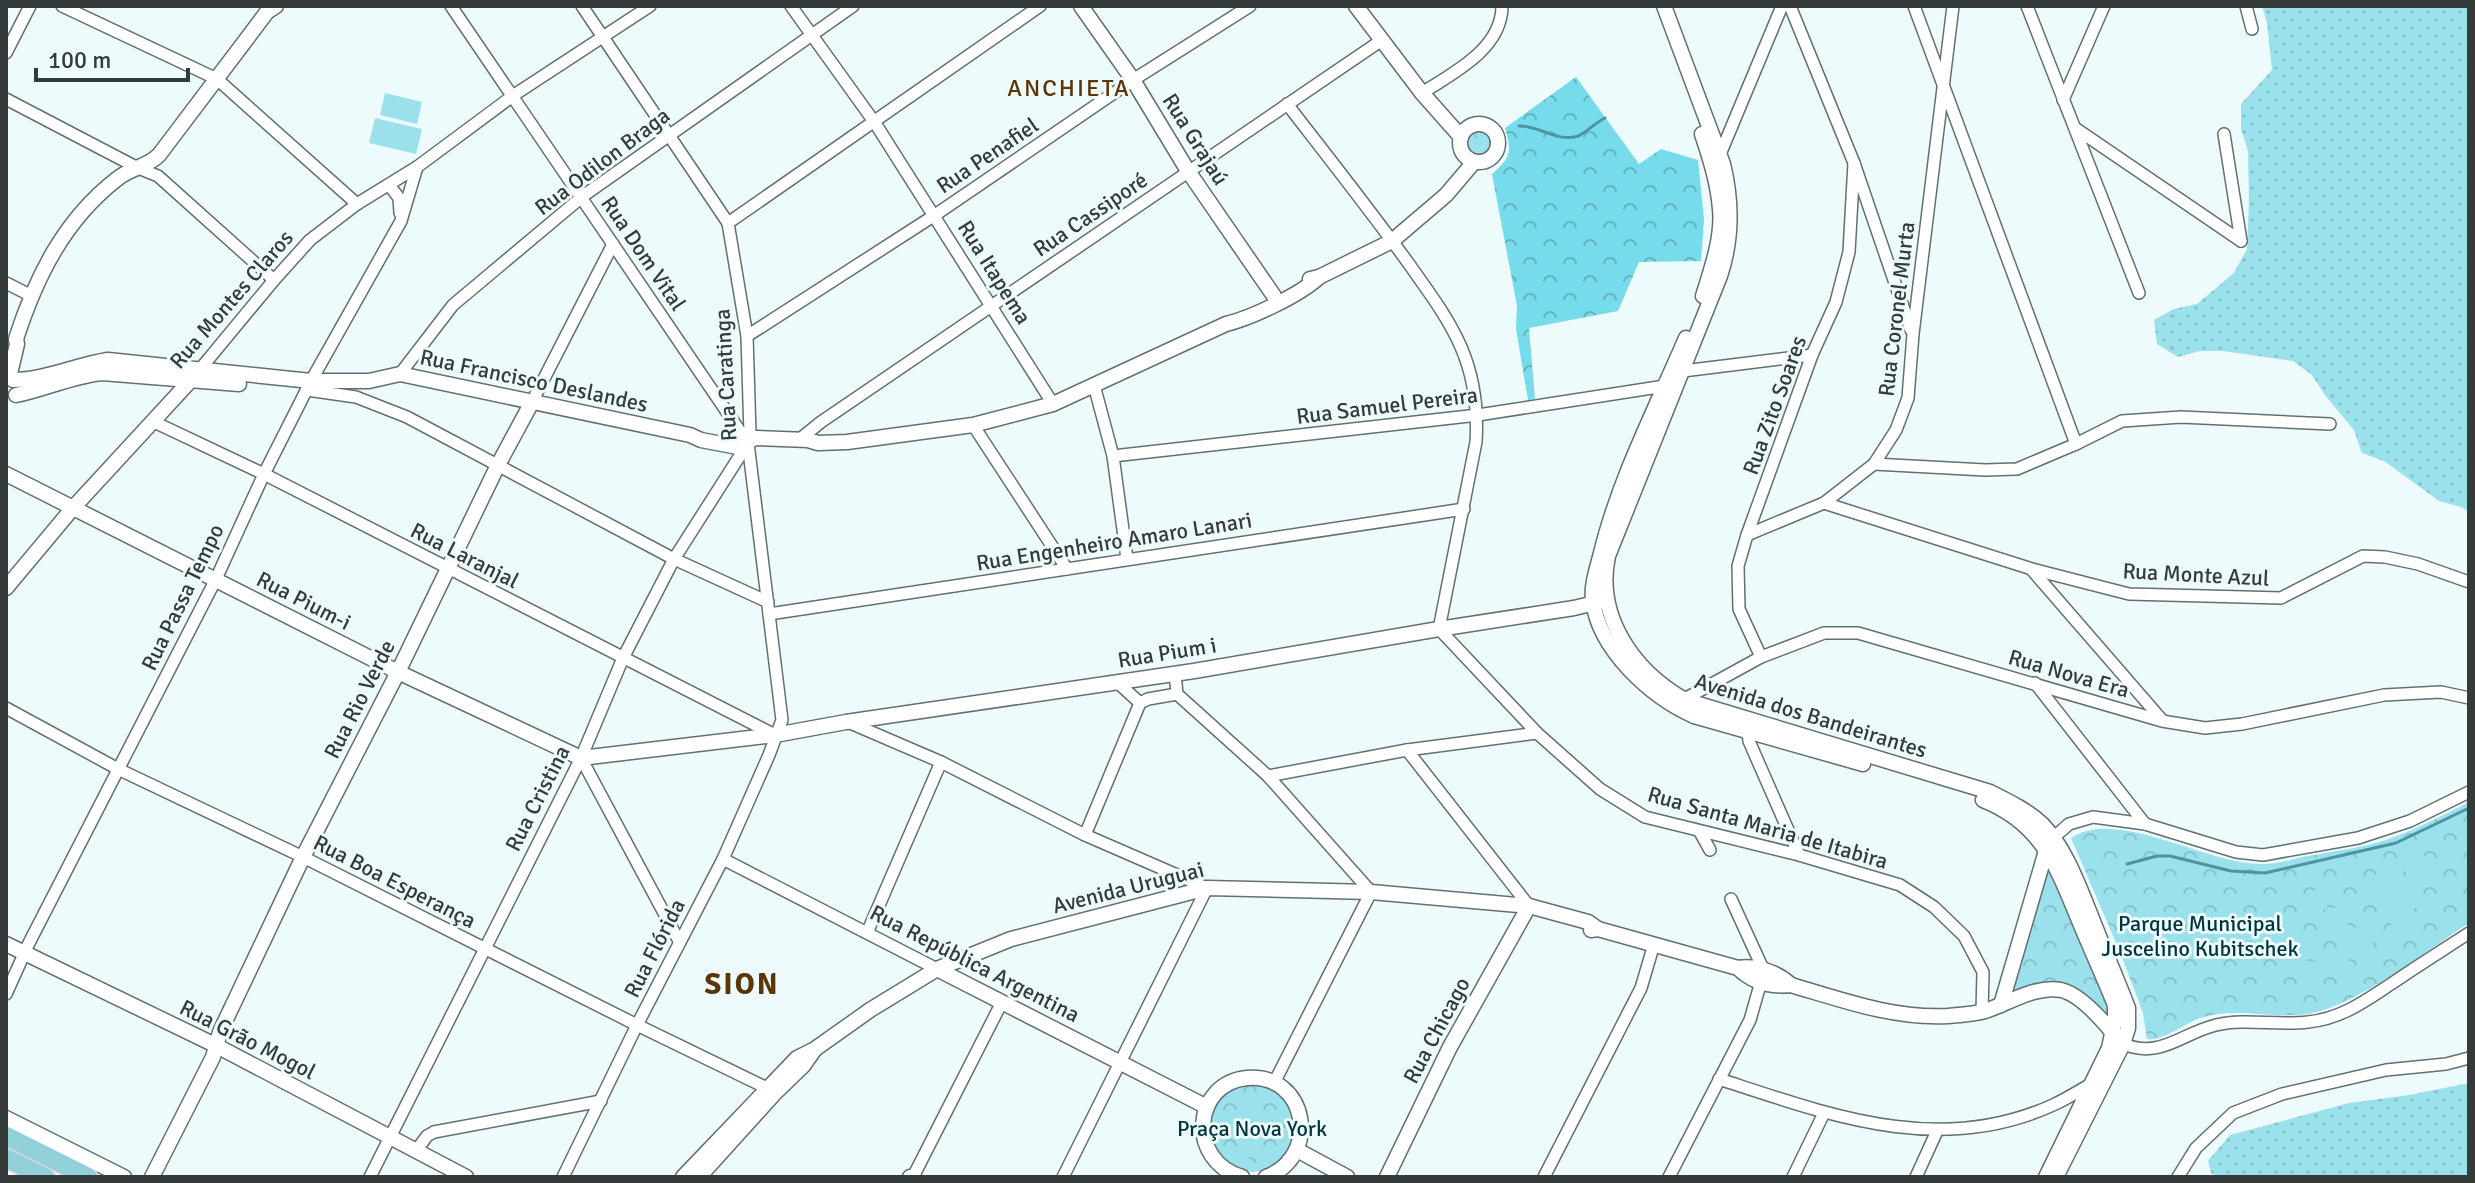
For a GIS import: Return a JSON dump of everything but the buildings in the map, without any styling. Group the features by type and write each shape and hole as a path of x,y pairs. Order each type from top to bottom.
{"main road":[{"path":"6,1136 88,1177"},
{"path":"6,1158 45,1177"}],"street":[{"path":"6,53 30,6"},
{"path":"62,6 217,79 357,204"},
{"path":"6,357 16,339 30,295 63,234 121,175 149,165 159,155 267,12 276,6"},
{"name":"Rua Dom Vital","path":"451,6 748,443"},
{"name":"Rua Caratinga","path":"582,6 728,223 747,336 748,443 782,720 775,735"},
{"name":"Rua Montes Claros","path":"6,588 310,240 357,204 417,167 514,95 650,6"},
{"name":"Rua Itapema","path":"791,6 875,123 1053,404"},
{"name":"Rua Odilon Braga","path":"400,374 453,305 583,196 853,6"},
{"path":"728,223 1040,6"},
{"name":"Rua Grajaú","path":"1081,6 1274,296"},
{"name":"Rua Penafiel","path":"747,336 1250,6"},
{"path":"1356,6 1422,93 1461,137 1469,158 1486,161 1495,154 1499,142 1495,131 1479,123 1467,127 1461,137"},
{"path":"1422,93 1470,62 1490,41 1502,15 1502,6"},
{"name":"Avenida dos Bandeirantes","path":"1600,602 1593,587 1607,529 1700,304 1712,269 1721,211 1716,161 1701,130 1654,6"},
{"name":"Avenida dos Bandeirantes","path":"1664,6 1728,191 1727,250 1720,276 1608,556 1600,602 1601,625 1617,655 1640,681 1664,700 1990,792 2035,819 2049,843 2115,1005 2118,1039 2109,1048 2046,1177"},
{"path":"1716,161 1782,6"},
{"path":"1790,6 1854,163 1913,334"},
{"path":"1914,6 2076,444"},
{"name":"Rua Coronel Murta","path":"1747,535 1824,503 1874,464 1896,430 1908,398 1953,6"},
{"path":"2027,6 2139,293"},
{"path":"2063,100 2104,6"},
{"path":"2246,6 2252,29"},
{"name":"Rua Cassiporé","path":"800,439 1382,40"},
{"path":"6,99 158,176 274,280"},
{"path":"1287,104 1446,317 1470,373 1478,415 1476,442 1439,629"},
{"path":"2074,127 2241,241 2224,134"},
{"name":"Rua Francisco Deslandes","path":"1226,324 1238,314 1304,280 1319,277 1392,241 1446,195 1469,158"},
{"name":"Rua Zito Soares","path":"1761,657 1739,609 1738,566 1812,355 1836,302 1849,252 1854,163"},
{"name":"Rua Passa Tempo","path":"6,994 24,953 216,579 264,474 401,221 417,167"},
{"path":"389,185 399,198 401,221"},
{"name":"Rua Rio Verde","path":"152,1177 213,1057 215,1045 303,857 398,672 498,465 613,244"},
{"name":"Rua Francisco Deslandes","path":"10,386 36,391 84,374 102,373 195,375 356,390 369,381 400,374 738,447 755,438 800,439 818,443 852,442 973,425 1053,404 1226,324 1240,321 1309,287 1319,277"},
{"path":"6,283 30,295"},
{"path":"10,386 16,339"},
{"path":"1683,371 1812,355"},
{"path":"1094,385 1113,456 1127,559"},
{"path":"309,386 356,397 407,417 769,608"},
{"name":"Rua Samuel Pereira","path":"1113,456 1478,415 1665,386"},
{"path":"1874,464 2017,469 2122,421 2181,417 2330,424"},
{"name":"Rua Laranjal","path":"152,421 264,474 623,658 758,731"},
{"path":"818,443 821,422"},
{"path":"973,425 1067,569"},
{"name":"Rua Francisco Deslandes","path":"748,443 755,447 806,447 818,443"},
{"name":"Rua Cristina","path":"370,1177 581,758 623,658 674,559 748,443"},
{"name":"Rua Pium-i","path":"6,474 398,672 581,758"},
{"name":"Rua Monte Azul","path":"1824,503 2032,569 2129,594 2281,598 2363,556 2418,564 2469,582"},
{"name":"Rua Engenheiro Amaro Lanari","path":"769,608 1067,569 1464,509"},
{"path":"2032,569 2162,721"},
{"path":"1566,608 1593,587"},
{"path":"1566,608 1600,602"},
{"name":"Rua Pium i","path":"775,735 893,714 1194,671 1566,608"},
{"name":"Rua Santa Maria de Itabira","path":"1439,629 1537,733 1600,789 1645,817 1799,855 1900,885 1934,907 1964,936 1983,972 1982,1012"},
{"name":"Rua Nova Era","path":"1682,705 1761,657 1824,633 1858,633 2162,721 2205,728 2242,724 2384,695 2441,692 2469,698"},
{"path":"1085,835 1140,703 1177,694 1194,671"},
{"path":"1175,673 1177,694 1268,776 1371,892 1274,1083"},
{"path":"1117,682 1140,703"},
{"path":"2035,683 2145,824"},
{"name":"Avenida dos Bandeirantes","path":"1682,705 1694,716 1986,801 2016,818 2049,843"},
{"name":"Rua Boa Esperança","path":"6,708 118,769 303,857 767,1088"},
{"path":"893,714 890,732 896,743"},
{"path":"846,722 941,762 1085,835 1207,888 1063,1177"},
{"path":"1772,728 1756,727 1748,731 1749,741 1799,855"},
{"path":"679,941 581,758 758,731 775,735"},
{"path":"1268,776 1407,750 1537,733"},
{"name":"Rua Flórida","path":"563,1177 679,941 723,859 775,735"},
{"path":"1407,750 1529,906"},
{"path":"867,933 941,762"},
{"path":"2001,1005 2049,843 2069,824 2093,817 2145,824 2236,852 2263,855 2358,838 2410,821 2469,792"},
{"path":"1700,832 1710,850"},
{"name":"Rua República Argentina","path":"723,859 1207,1107"},
{"name":"Avenida Uruguai","path":"683,1177 797,1058 937,969 1011,939 1207,888 1371,892 1529,906 1541,919 1586,930 1598,929 1654,944 1738,968 1746,977 1762,976 1778,986 1791,985 1872,1009 1910,1015 1948,1016 1982,1012 2047,988 2076,996 2118,1039"},
{"path":"1669,1177 1750,1020 1762,976 1731,899"},
{"name":"Rua Chicago","path":"1387,1177 1450,1047 1529,906"},
{"path":"2056,1177 2118,1039 2136,1049 2151,1050 2206,1027 2227,1022 2309,1022 2333,1016 2355,1009 2469,933"},
{"name":"Rua Grão Mogol","path":"6,944 215,1045 466,1177"},
{"path":"1544,1177 1641,988 1654,944"},
{"path":"913,1177 1002,1002"},
{"name":"Avenida Uruguai","path":"698,1177 716,1170 774,1094 803,1066 815,1049"},
{"path":"2178,1177 2196,1148 2233,1113 2282,1094 2386,1070 2446,1064 2469,1058"},
{"path":"1233,1176 1208,1151 1202,1122 1214,1096 1235,1081 1246,1078 1274,1083 1286,1092 1299,1112 1301,1138 1297,1150 1281,1170 1266,1177"},
{"path":"1719,1079 1824,1113 1878,1126 1937,1131 1991,1125 2053,1105 2091,1084"},
{"path":"416,1151 434,1132 601,1101"},
{"path":"2053,1105 2066,1104 2077,1112"},
{"path":"1793,1177 1824,1113"},
{"path":"6,1118 124,1177"},
{"path":"1916,1177 1937,1131"},
{"path":"1297,1150 1347,1177"}],"green space":[{"path":"2262,6 2469,6 2469,512 2439,501 2384,461 2362,453 2354,430 2312,375 2293,361 2223,351 2200,351 2178,357 2157,344 2154,320 2174,309 2197,304 2234,273 2247,249 2248,151 2241,129 2241,104 2272,70 2267,22"},
{"path":"1576,77 1639,164 1661,149 1698,160 1704,219 1701,261 1639,262 1618,311 1529,328 1535,399 1528,400 1516,329 1517,306 1492,174 1508,154 1505,128"},
{"path":"385,93 422,102 417,124 380,115"},
{"path":"375,118 422,129 416,154 369,143"},
{"path":"1479,132 1488,135 1491,144 1488,153 1479,156 1470,153 1467,144 1470,135"},
{"name":"Parque Municipal Juscelino Kubitschek","path":"2469,802 2469,923 2370,989 2328,1009 2295,1015 2216,1014 2160,1038 2147,1039 2143,1013 2120,952 2071,838 2090,830 2112,829 2162,839 2238,862 2272,864 2386,840"},
{"path":"2419,849 2410,866 2414,871 2421,870 2424,856 2430,856 2425,875 2428,885 2423,886 2413,879 2407,883 2406,889 2419,893 2427,906 2435,905 2439,891 2444,899 2437,909 2418,906 2408,912 2403,930 2395,935 2391,929 2391,909 2379,903 2363,905 2363,902 2374,892 2372,880 2376,874 2386,877 2388,888 2395,881 2405,880 2408,875 2400,865 2406,866 2410,859 2406,854"},
{"path":"2047,863 2107,999 2107,1017 2080,994 2009,994"},
{"path":"2320,889 2323,903 2329,909 2337,908 2347,925 2371,935 2370,952 2363,952 2359,937 2344,936 2341,929 2343,923 2331,921 2329,911 2317,906 2316,899 2311,896"},
{"path":"2326,954 2341,961 2349,957 2350,964 2359,966 2360,971 2354,974 2347,967 2339,970 2331,965 2314,973 2302,966 2304,960 2316,962"},
{"path":"2469,1083 2469,1177 2217,1177 2211,1173 2208,1161 2230,1135 2349,1103"},
{"name":"Praça Nova York","path":"1252,1084 1269,1087 1283,1097 1293,1111 1296,1128 1293,1145 1283,1159 1269,1169 1252,1172 1235,1169 1221,1159 1211,1145 1208,1128 1211,1111 1221,1097 1235,1087"},
{"path":"1276,1145 1286,1150 1271,1163 1258,1168 1238,1166 1247,1146 1250,1149 1248,1161 1252,1164 1264,1160"}],"waterway":[{"path":"1519,126 1571,138 1581,135 1605,118"},
{"path":"2127,864 2170,856 2231,871 2265,873 2396,843 2469,808"}],"district":[{"name":"ANCHIETA","path":"1069,88"},
{"name":"SION","path":"742,984"}]}
